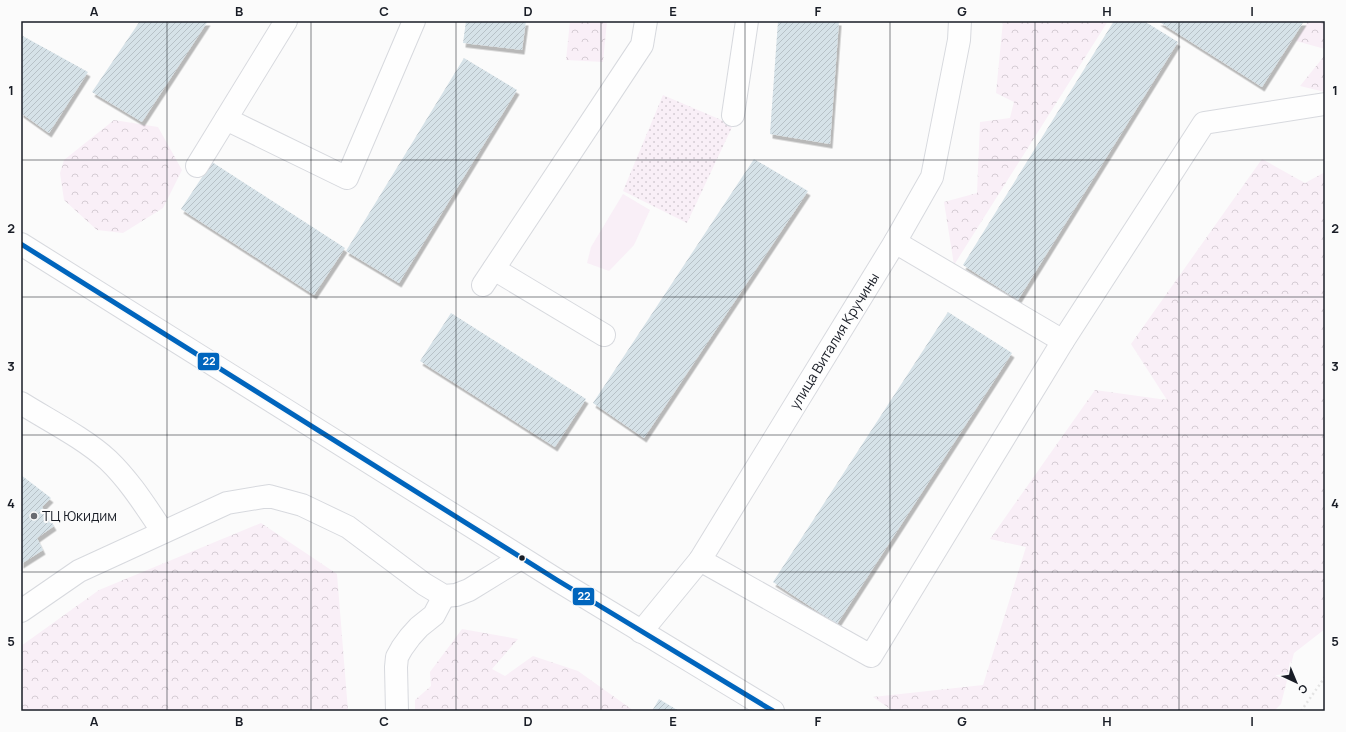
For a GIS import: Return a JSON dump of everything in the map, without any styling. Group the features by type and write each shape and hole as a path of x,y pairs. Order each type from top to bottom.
{"street":[{"path":"197,166 286,21"},
{"path":"226,119 347,178 414,21"},
{"path":"604,335 488,277 642,45 646,21"},
{"path":"733,115 748,21"},
{"name":"улица Виталия Кручины","path":"641,632 700,560 895,242 932,177 959,40 960,21"},
{"path":"700,560 871,656 1063,341 1204,123 1325,104"},
{"path":"895,242 1063,341"},
{"path":"21,244 521,558 773,711"},
{"path":"21,403 94,448 108,460 130,484 163,532"},
{"path":"21,611 79,571 163,532 227,503 269,496 302,505 348,527 424,584 444,596 456,595 470,590 521,558"},
{"path":"397,711 396,667 398,657 402,648 410,637 419,627 434,615 444,596"}],"path":[{"path":"1301,711 1325,679"}],"green space":[{"path":"570,21 607,21 603,62 566,60"},
{"path":"1003,21 1108,21 954,265 944,202 977,193 980,122 1010,118 1014,102 996,93"},
{"path":"1308,21 1325,21 1325,49 1296,41"},
{"path":"1325,55 1325,92 1300,86"},
{"path":"663,95 733,125 687,223 623,191"},
{"path":"114,120 158,127 182,170 163,208 123,233 97,230 64,200 60,173 64,160"},
{"path":"1262,159 1305,183 1325,172 1325,629 1294,653 1281,704 1274,711 893,711 873,697 983,685 1026,547 990,539 1095,390 1167,400 1131,344"},
{"path":"623,194 650,210 634,245 609,271 587,263 591,247"},
{"path":"261,523 337,574 348,711 21,711 21,646 99,590"},
{"path":"462,629 518,639 492,669 505,676 533,656 578,671 634,711 415,711 415,700 431,686 430,672"}],"building":[{"path":"140,21 208,21 142,122 92,92"},
{"path":"466,21 526,21 522,50 463,43"},
{"path":"778,21 839,21 830,144 770,134"},
{"path":"1114,21 1144,21 1178,42 1018,300 963,265"},
{"path":"1158,21 1304,21 1262,87"},
{"path":"21,35 88,72 49,133 21,113"},
{"path":"464,58 517,90 399,283 346,251"},
{"path":"754,159 808,191 644,438 593,403"},
{"path":"212,162 345,248 314,295 181,209"},
{"path":"948,312 1012,353 837,624 773,582"},
{"path":"451,313 586,399 555,447 420,361"},
{"name":"ТЦ Юкидим","path":"21,475 51,498 42,507 54,526 37,538 43,550 21,564"},
{"path":"659,699 679,711 652,711"}],"transit line":[{"name":"22","path":"21,244 557,580 773,711"}],"place":[{"name":"ТЦ Юкидим","path":"34,516"}]}
